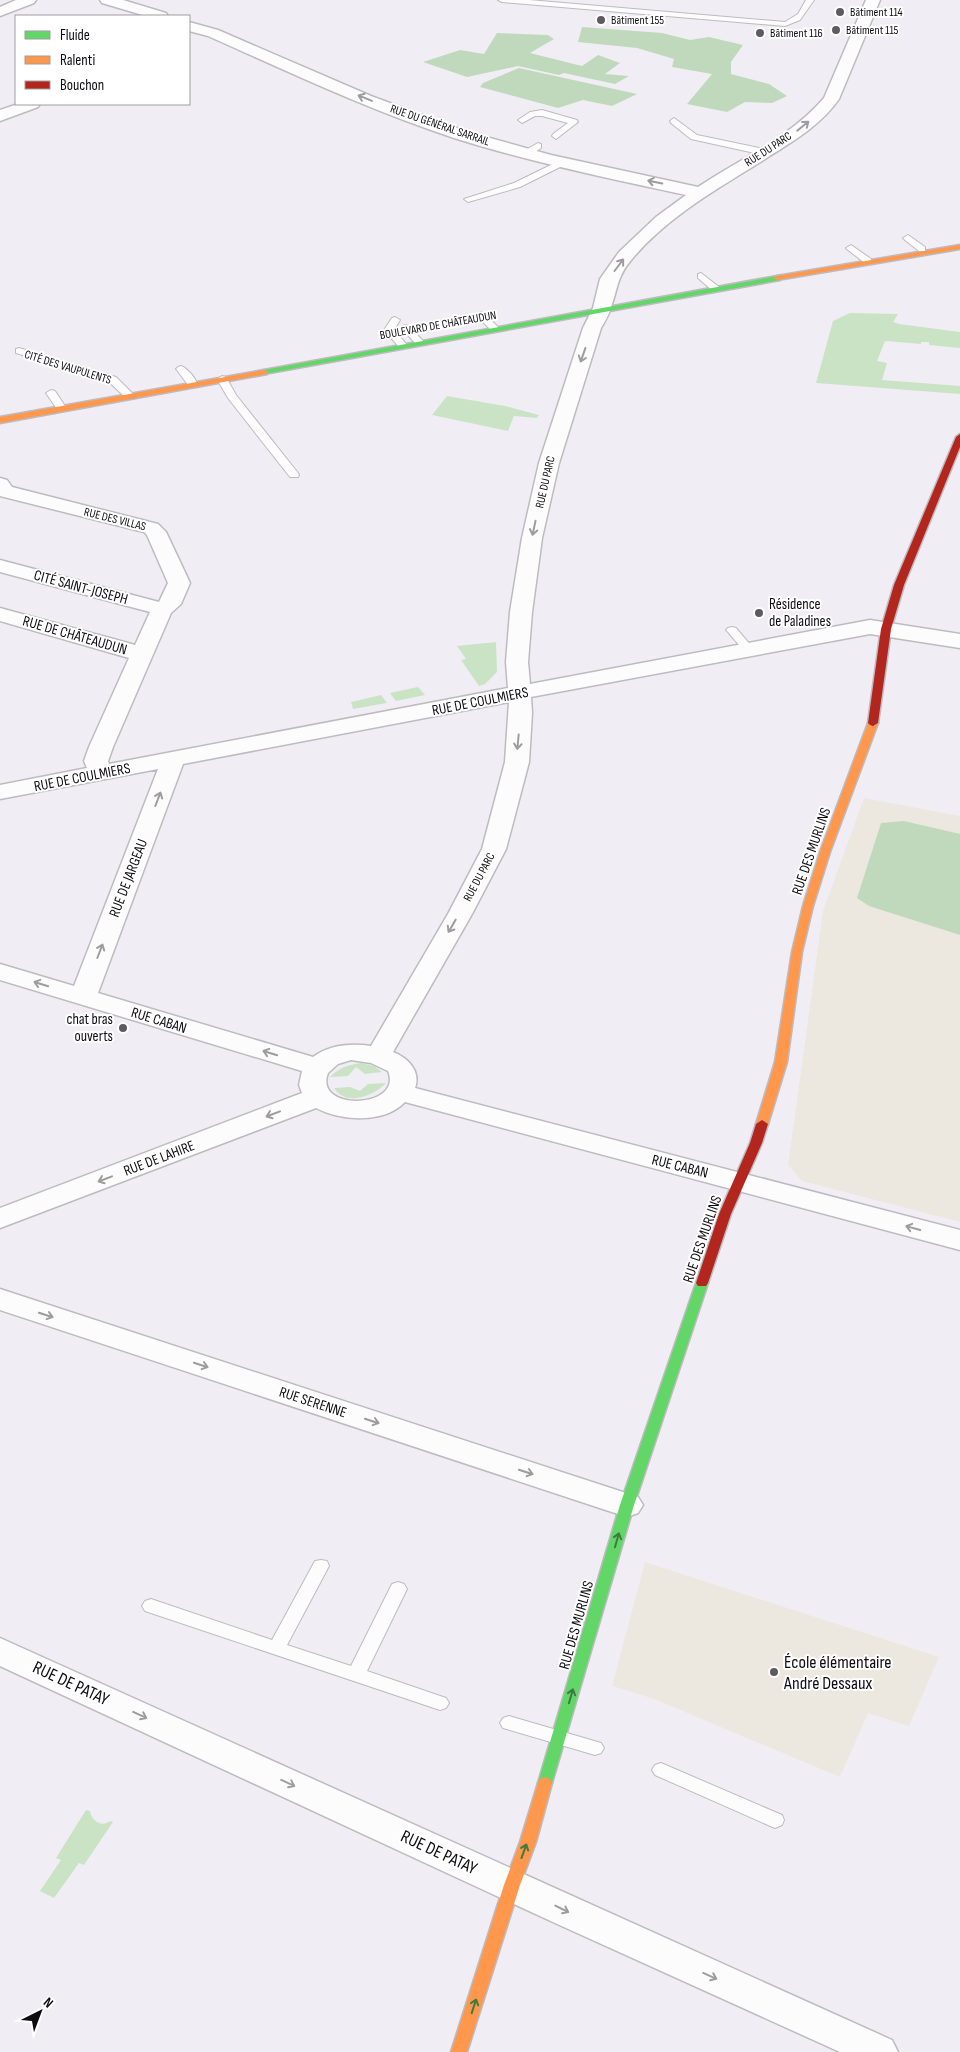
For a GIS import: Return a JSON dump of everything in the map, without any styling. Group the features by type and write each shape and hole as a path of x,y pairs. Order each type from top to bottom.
{"street":[{"path":"0,12 29,0"},
{"path":"107,0 158,15"},
{"name":"RUE DU PARC","path":"379,1054 460,914 494,849 517,762 521,713 517,669 521,612 532,538 549,463 592,328 601,310 610,276 627,254 661,222 797,131 823,109 831,99 873,0"},
{"name":"RUE DU GÉNÉRAL SARRAIL","path":"190,26 213,33 366,99 437,127 533,150 563,162 702,193"},
{"path":"190,43 213,33"},
{"path":"0,116 29,105"},
{"name":"BOULEVARD DE CHÂTEAUDUN","path":"881,259 960,242"},
{"name":"BOULEVARD DE CHÂTEAUDUN","path":"0,420 868,261 960,249"},
{"name":"RUE DES MURLINS","path":"459,2052 512,1885 528,1842 627,1505 724,1218 756,1143 781,1062 796,952 825,852 873,726 886,629 899,585 960,437"},
{"name":"RUE DES VILLAS","path":"0,484 5,491 154,530 179,583 170,604 162,609 141,654"},
{"name":"CITÉ SAINT-JOSEPH","path":"0,566 162,609"},
{"name":"RUE DE CHÂTEAUDUN","path":"0,614 141,654 96,761 101,773"},
{"name":"RUE DE COULMIERS","path":"0,792 848,630 870,627 960,641"},
{"name":"RUE DE JARGEAU","path":"83,997 173,760"},
{"name":"RUE CABAN","path":"0,972 317,1067"},
{"path":"365,1052 379,1054 398,1066 403,1075 403,1083 399,1092 392,1099 367,1109 340,1108 318,1097 313,1090 311,1083 312,1074 326,1060 338,1054 365,1052"},
{"name":"RUE CABAN","path":"399,1092 960,1240"},
{"name":"RUE DE LAHIRE","path":"0,1219 318,1097"},
{"name":"RUE SERENNE","path":"0,1300 627,1505"},
{"name":"RUE DE PATAY","path":"0,1651 879,2052"}],"lane":[{"path":"502,0 785,24 796,22 802,17 810,0"},
{"path":"522,120 533,114 542,113 574,122 556,136"},
{"path":"674,121 694,137 764,152"},
{"path":"468,199 504,191 563,162"},
{"path":"908,238 922,249"},
{"path":"851,248 868,261"},
{"path":"701,276 716,289"},
{"path":"481,315 495,329"},
{"path":"394,320 389,330 403,346"},
{"path":"406,328 420,343"},
{"name":"CITÉ DES VAUPULENTS","path":"19,351 112,379 118,382 130,396"},
{"path":"181,370 193,384"},
{"path":"222,379 232,396 294,475"},
{"path":"51,393 62,408"},
{"path":"732,630 749,650"},
{"path":"276,1648 321,1566"},
{"path":"356,1674 398,1589"},
{"path":"151,1606 440,1703"},
{"path":"509,1723 595,1748"},
{"path":"661,1770 775,1820"}],"shaded area":[{"path":"864,798 960,816 960,1222 802,1181 788,1165 823,911"},
{"name":"École élémentaire André Dessaux","path":"645,1562 939,1657 909,1726 868,1713 840,1777 654,1699 612,1686"}],"green space":[{"path":"582,27 662,33 690,40 709,37 743,45 731,62 731,74 769,84 787,96 772,103 745,102 727,112 687,104 712,74 672,67 674,59 637,48 578,42"},
{"path":"497,33 548,35 554,39 530,53 582,66 598,55 620,63 605,74 629,76 615,84 564,73 559,75 518,66 467,77 423,62 460,50 484,54"},
{"path":"519,68 637,94 612,106 583,100 558,108 480,87 483,83"},
{"path":"850,313 898,314 893,322 960,332 960,348 929,345 929,342 921,342 921,344 885,341 877,361 887,363 882,380 960,386 960,394 816,383 833,321"},
{"path":"447,396 505,406 539,415 537,418 514,416 508,431 432,415"},
{"path":"496,642 497,672 485,684 479,686 461,660 466,659 457,646"},
{"path":"418,687 425,695 396,701 390,693"},
{"path":"381,695 387,703 353,709 351,702"},
{"path":"904,821 960,834 960,935 869,906 857,898 881,823"},
{"path":"361,1063 374,1066 382,1072 365,1074 356,1067 348,1076 330,1077 344,1067"},
{"path":"386,1083 381,1088 360,1098 346,1097 339,1094 334,1088 350,1087 360,1091 368,1084"},
{"path":"86,1810 90,1811 92,1817 97,1822 103,1824 110,1821 113,1822 84,1865 79,1863 54,1898 40,1891 61,1860 56,1858"}],"traffic: fast":[{"path":"264,372 777,278"},
{"path":"545,1783 627,1505 702,1283"}],"traffic: slow":[{"path":"777,278 960,247"},
{"path":"0,420 264,372"},
{"path":"762,1124 781,1062 797,952 808,906 825,852 873,723"},
{"path":"459,2052 512,1885 528,1842 545,1783"}],"traffic: jam":[{"path":"873,723 886,629 899,585 960,437"},
{"path":"702,1283 725,1214 756,1143 762,1124"}],"place":[{"name":"Bâtiment 114","path":"840,12"},
{"name":"Bâtiment 155","path":"601,20"},
{"name":"Bâtiment 115","path":"836,30"},
{"name":"Bâtiment 116","path":"760,33"},
{"name":"Résidence de Paladines","path":"759,613"},
{"name":"chat bras ouverts","path":"123,1028"},
{"name":"École élémentaire André Dessaux","path":"774,1672"}]}
